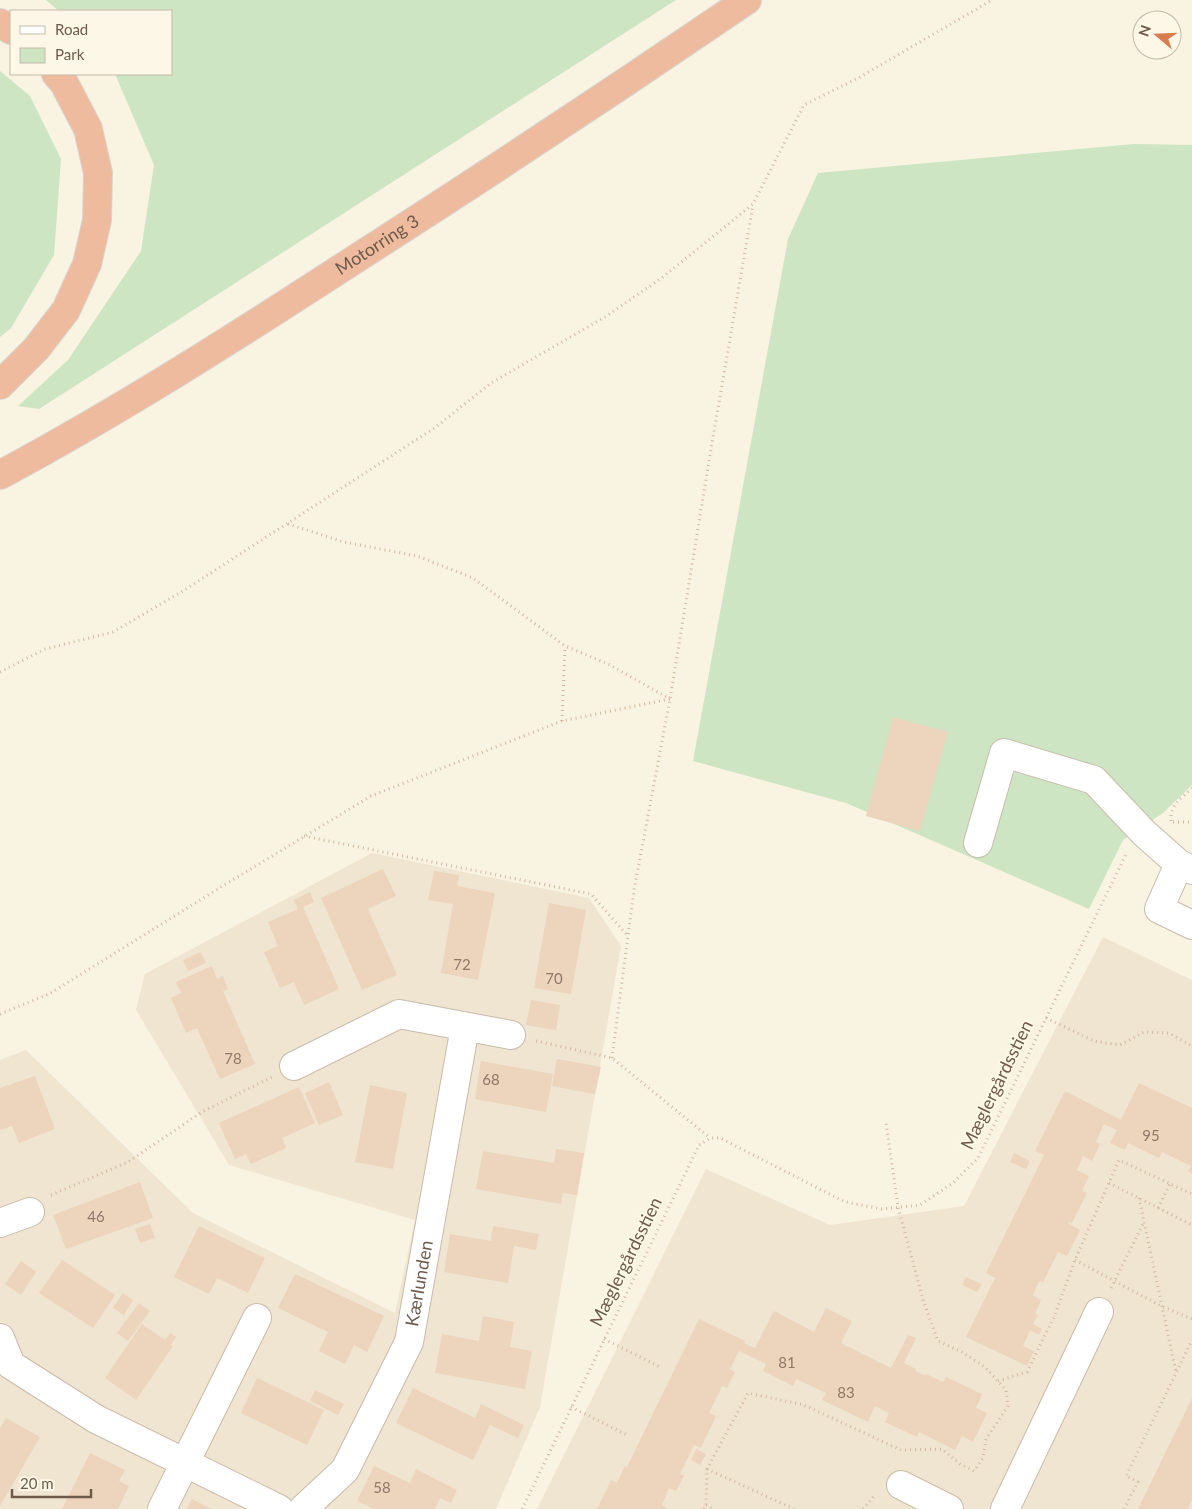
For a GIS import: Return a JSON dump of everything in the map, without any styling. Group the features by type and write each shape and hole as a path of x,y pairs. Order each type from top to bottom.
{"highway":[{"name":"Motorring 3","path":"0,475 57,444 214,351 440,204 746,0"},
{"path":"0,385 36,349 66,310 87,264 97,220 98,173 88,129 64,83 57,75"}],"street":[{"path":"978,844 1004,753 1094,780 1144,833 1186,867 1158,909 1192,925"},
{"path":"294,1066 399,1014 511,1036"},
{"name":"Kærlunden","path":"303,1509 344,1470 409,1342 465,1027"},
{"path":"0,1223 30,1212"},
{"path":"1004,1509 1099,1312"},
{"path":"162,1509 257,1318"},
{"path":"0,1338 5,1375 279,1509"},
{"path":"901,1485 949,1509"}],"path":[{"path":"612,1058 634,890 670,699 753,204 804,105 860,77 992,0"},
{"path":"0,672 45,650 112,632 183,591 436,427 491,383 605,317 663,277 753,204"},
{"path":"288,524 344,542 416,556 473,578 565,646 608,664 670,699"},
{"path":"562,721 565,646"},
{"path":"0,1014 49,994 371,796 562,721 670,699"},
{"path":"1171,822 1170,812 1173,806 1192,788"},
{"name":"Mæglergårdsstien","path":"522,1509 699,1145 710,1138 720,1138 845,1202 882,1209 920,1205 954,1183 978,1158 1126,853 1144,833 1162,824 1179,820 1192,822"},
{"path":"304,836 591,894 628,936"},
{"path":"1046,1018 1094,1042 1120,1046 1144,1032 1169,1033 1192,1046"},
{"path":"511,1036 612,1058 710,1138"},
{"path":"30,1212 36,1201 128,1162 202,1112 294,1066"},
{"path":"704,1509 706,1504 707,1469 748,1394 804,1405 901,1450 942,1449 960,1464 974,1470 983,1458 986,1439 1008,1406 1006,1390 985,1367 962,1352 938,1341 924,1302 898,1207 886,1122"},
{"path":"998,1381 1027,1372 1054,1317 1075,1260 1119,1160 1192,1194"},
{"path":"1109,1183 1192,1225"},
{"path":"1158,1208 1170,1184"},
{"path":"1139,1198 1176,1372"},
{"path":"1099,1312 1144,1222"},
{"path":"1075,1260 1162,1307 1192,1319"},
{"path":"604,1339 660,1366"},
{"path":"1124,1509 1138,1482 1126,1476 1192,1340"},
{"path":"571,1407 629,1436"},
{"path":"707,1469 794,1509"},
{"path":"706,1504 715,1509"}],"shaded area":[{"path":"372,853 589,898 621,946 540,1407 496,1509 0,1509 0,1060 26,1050 193,1213 395,1313 415,1220 229,1165 136,1010 145,974"},
{"path":"1103,937 1192,980 1192,1509 537,1509 706,1169 830,1225 964,1206"}],"green space":[{"path":"46,0 676,0 39,409 18,406 68,360 141,251 154,165 115,75 172,75 172,10 58,10"},
{"path":"0,71 30,96 61,159 54,255 11,328 0,337"},
{"path":"1134,144 1192,145 1192,785 1163,813 1123,840 1089,909 846,803 693,761 788,239 818,173"}],"building":[{"path":"893,717 948,732 920,831 866,816"},
{"path":"383,869 396,896 368,909 397,975 362,990 321,898"},
{"path":"434,871 459,875 457,886 495,893 478,980 441,973 453,904 428,900"},
{"path":"310,892 314,902 303,907 339,989 304,1005 294,982 280,988 264,952 278,946 268,922 298,909 294,900"},
{"path":"549,903 586,910 571,994 534,988"},
{"path":"201,952 206,963 188,971 183,960"},
{"path":"212,966 217,979 223,976 228,989 223,991 255,1064 220,1079 197,1028 186,1033 171,998 181,993 176,982"},
{"path":"531,1000 560,1005 556,1030 526,1025"},
{"path":"557,1059 601,1067 595,1094 552,1086"},
{"path":"481,1061 553,1074 546,1112 475,1099"},
{"path":"35,1076 55,1129 19,1143 12,1126 0,1130 0,1088"},
{"path":"329,1082 343,1115 319,1125 305,1093"},
{"path":"1139,1083 1192,1108 1192,1174 1188,1172 1191,1166 1162,1152 1159,1158 1128,1143 1125,1150 1110,1143 1117,1130 1104,1124 1096,1142 1100,1144 1092,1161 1083,1156 1077,1170 1089,1176 1082,1191 1087,1193 1072,1223 1068,1223 1080,1230 1067,1256 1058,1252 1043,1282 1039,1281 1033,1295 1041,1300 1035,1314 1038,1315 1033,1324 1042,1329 1039,1335 1030,1330 1023,1346 1034,1351 1027,1366 966,1337 995,1278 986,1273 1044,1155 1035,1151 1065,1091 1121,1120"},
{"path":"370,1085 407,1093 393,1169 355,1162"},
{"path":"299,1087 315,1123 282,1138 286,1148 251,1164 246,1154 235,1159 219,1123"},
{"path":"556,1149 584,1153 577,1195 563,1193 561,1204 476,1189 483,1151 554,1163"},
{"path":"1014,1153 1030,1161 1026,1169 1010,1162"},
{"path":"140,1182 153,1218 66,1249 53,1215"},
{"path":"150,1224 155,1238 140,1243 135,1229"},
{"path":"199,1226 265,1258 248,1293 217,1278 209,1294 174,1277"},
{"path":"493,1226 539,1234 536,1250 514,1246 508,1283 444,1272 450,1234 491,1241"},
{"path":"62,1260 115,1295 93,1328 39,1293"},
{"path":"21,1261 36,1272 21,1295 5,1284"},
{"path":"295,1274 384,1316 367,1352 354,1345 345,1364 319,1351 328,1332 278,1308"},
{"path":"966,1277 982,1284 977,1292 962,1285"},
{"path":"123,1293 133,1300 124,1315 113,1308"},
{"path":"139,1303 150,1311 128,1341 117,1333"},
{"path":"826,1308 852,1321 841,1343 891,1368 908,1335 916,1338 904,1363 926,1376 926,1374 943,1382 946,1377 982,1394 976,1408 987,1413 973,1442 962,1436 955,1450 919,1432 917,1437 885,1422 889,1413 875,1406 868,1422 822,1400 826,1393 796,1379 793,1386 763,1371 766,1364 739,1351 730,1369 735,1372 727,1388 722,1386 709,1413 716,1416 701,1448 694,1445 680,1474 684,1476 676,1491 669,1488 662,1505 667,1509 597,1509 611,1480 617,1483 625,1466 627,1467 699,1319 745,1341 744,1343 755,1348 774,1311 814,1332"},
{"path":"483,1316 514,1322 510,1347 532,1351 525,1389 435,1373 442,1334 479,1341"},
{"path":"142,1324 165,1340 170,1333 176,1337 171,1345 173,1346 136,1400 105,1378"},
{"path":"257,1378 324,1410 307,1445 241,1413"},
{"path":"413,1388 475,1418 481,1404 524,1425 518,1438 490,1425 473,1460 396,1423"},
{"path":"315,1390 344,1404 338,1415 310,1401"},
{"path":"1192,1398 1192,1500 1188,1509 1138,1509"},
{"path":"6,1418 40,1437 0,1506 0,1428"},
{"path":"696,1449 706,1454 700,1465 691,1460"},
{"path":"90,1453 125,1470 119,1481 129,1486 118,1509 62,1509"},
{"path":"374,1466 410,1483 416,1469 457,1490 451,1503 440,1498 435,1509 374,1509 357,1501"},
{"path":"192,1499 212,1509 187,1509"}]}
